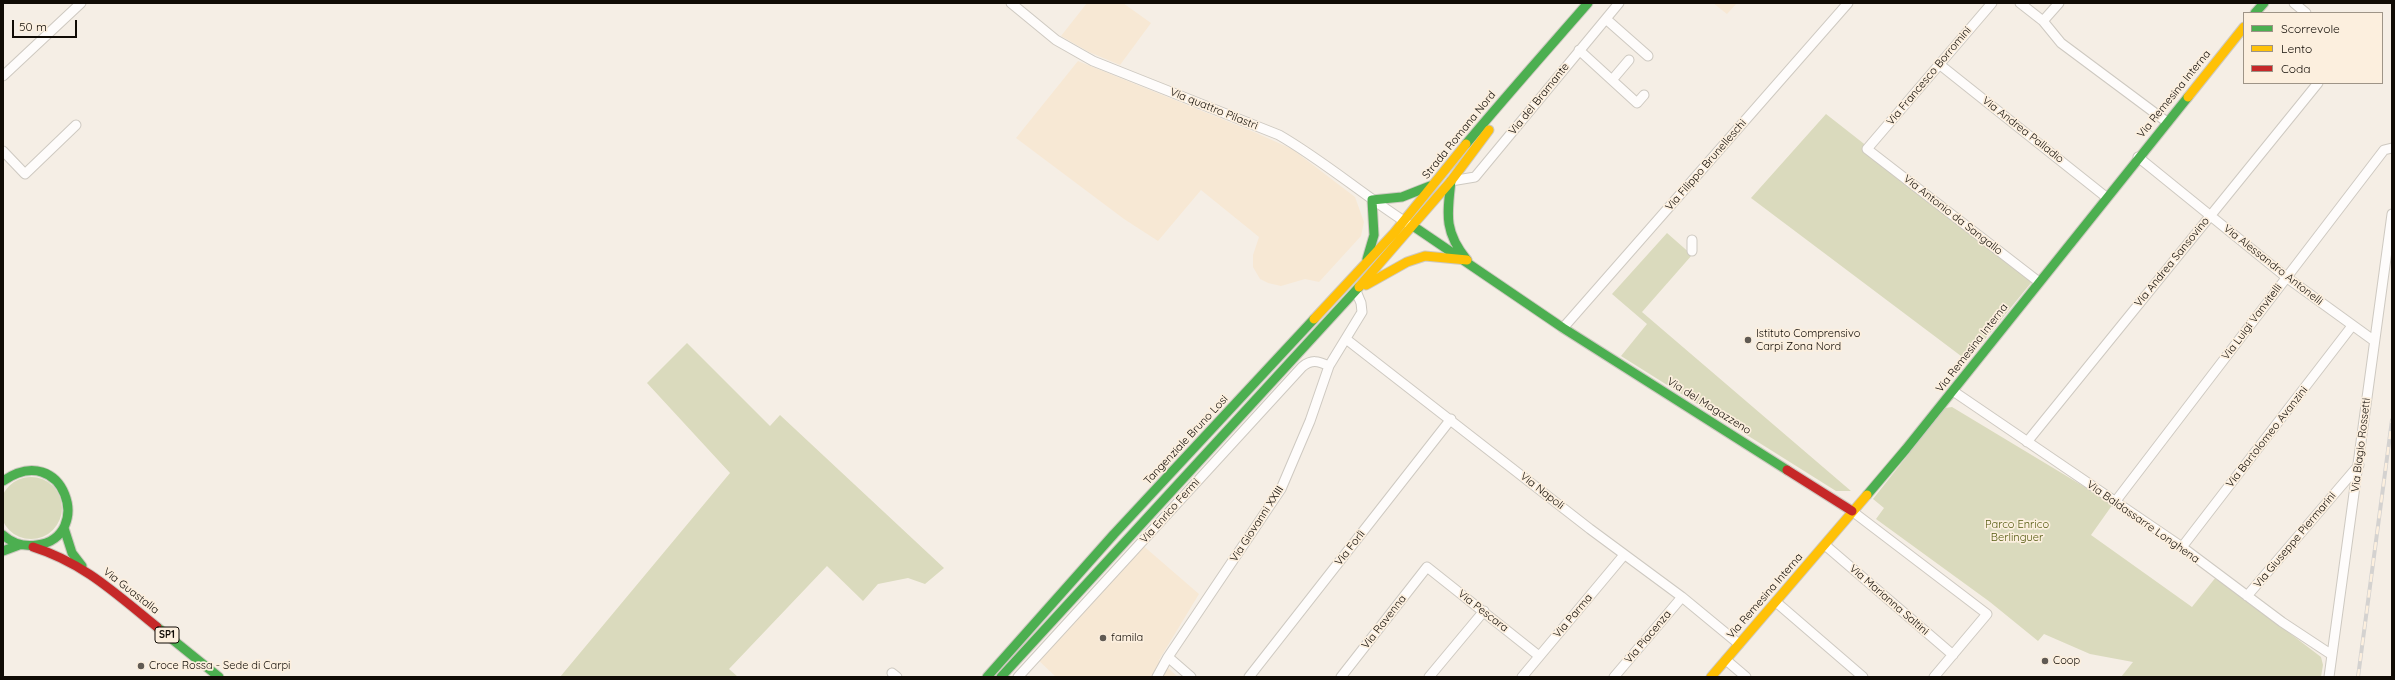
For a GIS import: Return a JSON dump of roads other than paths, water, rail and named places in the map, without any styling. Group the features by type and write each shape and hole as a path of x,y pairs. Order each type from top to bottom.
{"main road":[{"name":"Strada Romana Nord","path":"1404,220 1436,183 1519,80 1588,3"},
{"path":"2257,12 2264,3"},
{"name":"Via Remesina Interna","path":"1711,677 1825,545 1954,391 2106,197 2243,28"},
{"name":"Strada Romana Nord","path":"1413,226 1452,181 1534,65"},
{"path":"1452,181 1447,219 1449,233 1454,247 1467,260"},
{"path":"1363,267 1372,248 1374,235 1372,200 1402,196 1436,183"},
{"name":"Tangenziale Bruno Losi","path":"987,677 1114,534 1363,267 1404,220"},
{"path":"1001,677 1356,291 1413,226"},
{"name":"Via del Magazzeno","path":"1413,226 1467,260 1563,328 1852,512"},
{"path":"1356,291 1407,262 1425,256 1467,260"},
{"path":"4,480 16,472 28,470 39,471 60,483 66,493 69,505 68,517 64,528 56,538 45,544 33,547"},
{"name":"Via Guastalla","path":"64,528 72,553 84,569"},
{"path":"3,535 19,545"},
{"path":"3,551 19,545"},
{"name":"Via Guastalla","path":"19,545 33,547 52,553 84,569 219,677"}],"street":[{"path":"3,76 81,3"},
{"name":"Via quattro Pilastri","path":"1011,3 1056,40 1088,58 1279,135 1304,150 1372,200 1413,226"},
{"name":"Via del Bramante","path":"1452,181 1475,176 1619,3"},
{"name":"Via Filippo Brunelleschi","path":"1563,328 1848,3"},
{"name":"Via Francesco Borromini","path":"1867,149 1992,3"},
{"path":"2020,3 2043,21 2061,43 2167,122"},
{"path":"2043,21 2059,3"},
{"path":"2294,3 2305,12"},
{"path":"1606,19 1648,56"},
{"path":"1579,50 1637,103 1644,95"},
{"path":"1612,80 1629,60"},
{"name":"Via Andrea Palladio","path":"1939,64 2106,197"},
{"name":"Via Andrea Sansovino","path":"2027,442 2317,84"},
{"path":"3,151 25,174 76,125"},
{"name":"Via Luigi Vanvitelli","path":"2115,502 2384,150 2392,148"},
{"name":"Via Antonio da Sangallo","path":"1867,149 2039,282"},
{"name":"Via Alessandro Antonelli","path":"2138,157 2286,277 2373,340"},
{"name":"Via Biagio Rossetti","path":"2329,677 2358,465 2373,340 2392,214"},
{"path":"1692,240 1692,251"},
{"name":"Via Giovanni XXIII","path":"1156,677 1281,489 1310,421 1329,366 1362,312 1361,303 1356,291"},
{"name":"Via Bartolomeo Avanzini","path":"2182,547 2352,326"},
{"name":"Via Napoli","path":"1346,339 1451,419 1624,555 1682,597 1739,644"},
{"name":"Via Enrico Fermi","path":"1018,677 1302,366 1309,361 1315,361 1329,366"},
{"name":"Via Baldassarre Longhena","path":"1954,391 2182,547 2247,596 2332,655"},
{"name":"Via Forlì","path":"1249,677 1451,419"},
{"name":"Via Giuseppe Piermarini","path":"2247,596 2358,465"},
{"name":"Via del Magazzeno","path":"1852,512 1987,614 1953,655"},
{"name":"Via Marianna Saltini","path":"1825,545 1953,655"},
{"name":"Via Parma","path":"1522,677 1624,555"},
{"name":"Via Pescara","path":"1427,567 1539,656"},
{"name":"Via Ravenna","path":"1341,677 1427,567"},
{"name":"Via Piacenza","path":"1614,677 1682,597"},
{"path":"1776,602 1863,677"},
{"path":"1429,677 1484,611"},
{"path":"1934,677 1953,655"},
{"path":"1168,657 1191,677"},
{"path":"1726,660 1746,677"}],"railway":[{"path":"2358,677 2392,420"}],"place":[{"name":"Istituto Comprensivo Carpi Zona Nord","path":"1748,340"},
{"name":"famila","path":"1103,638"},
{"name":"Coop","path":"2045,661"},
{"name":"Croce Rossa - Sede di Carpi","path":"141,666"}],"park label":[{"name":"Parco Enrico Berlinguer","path":"2017,531"}]}
